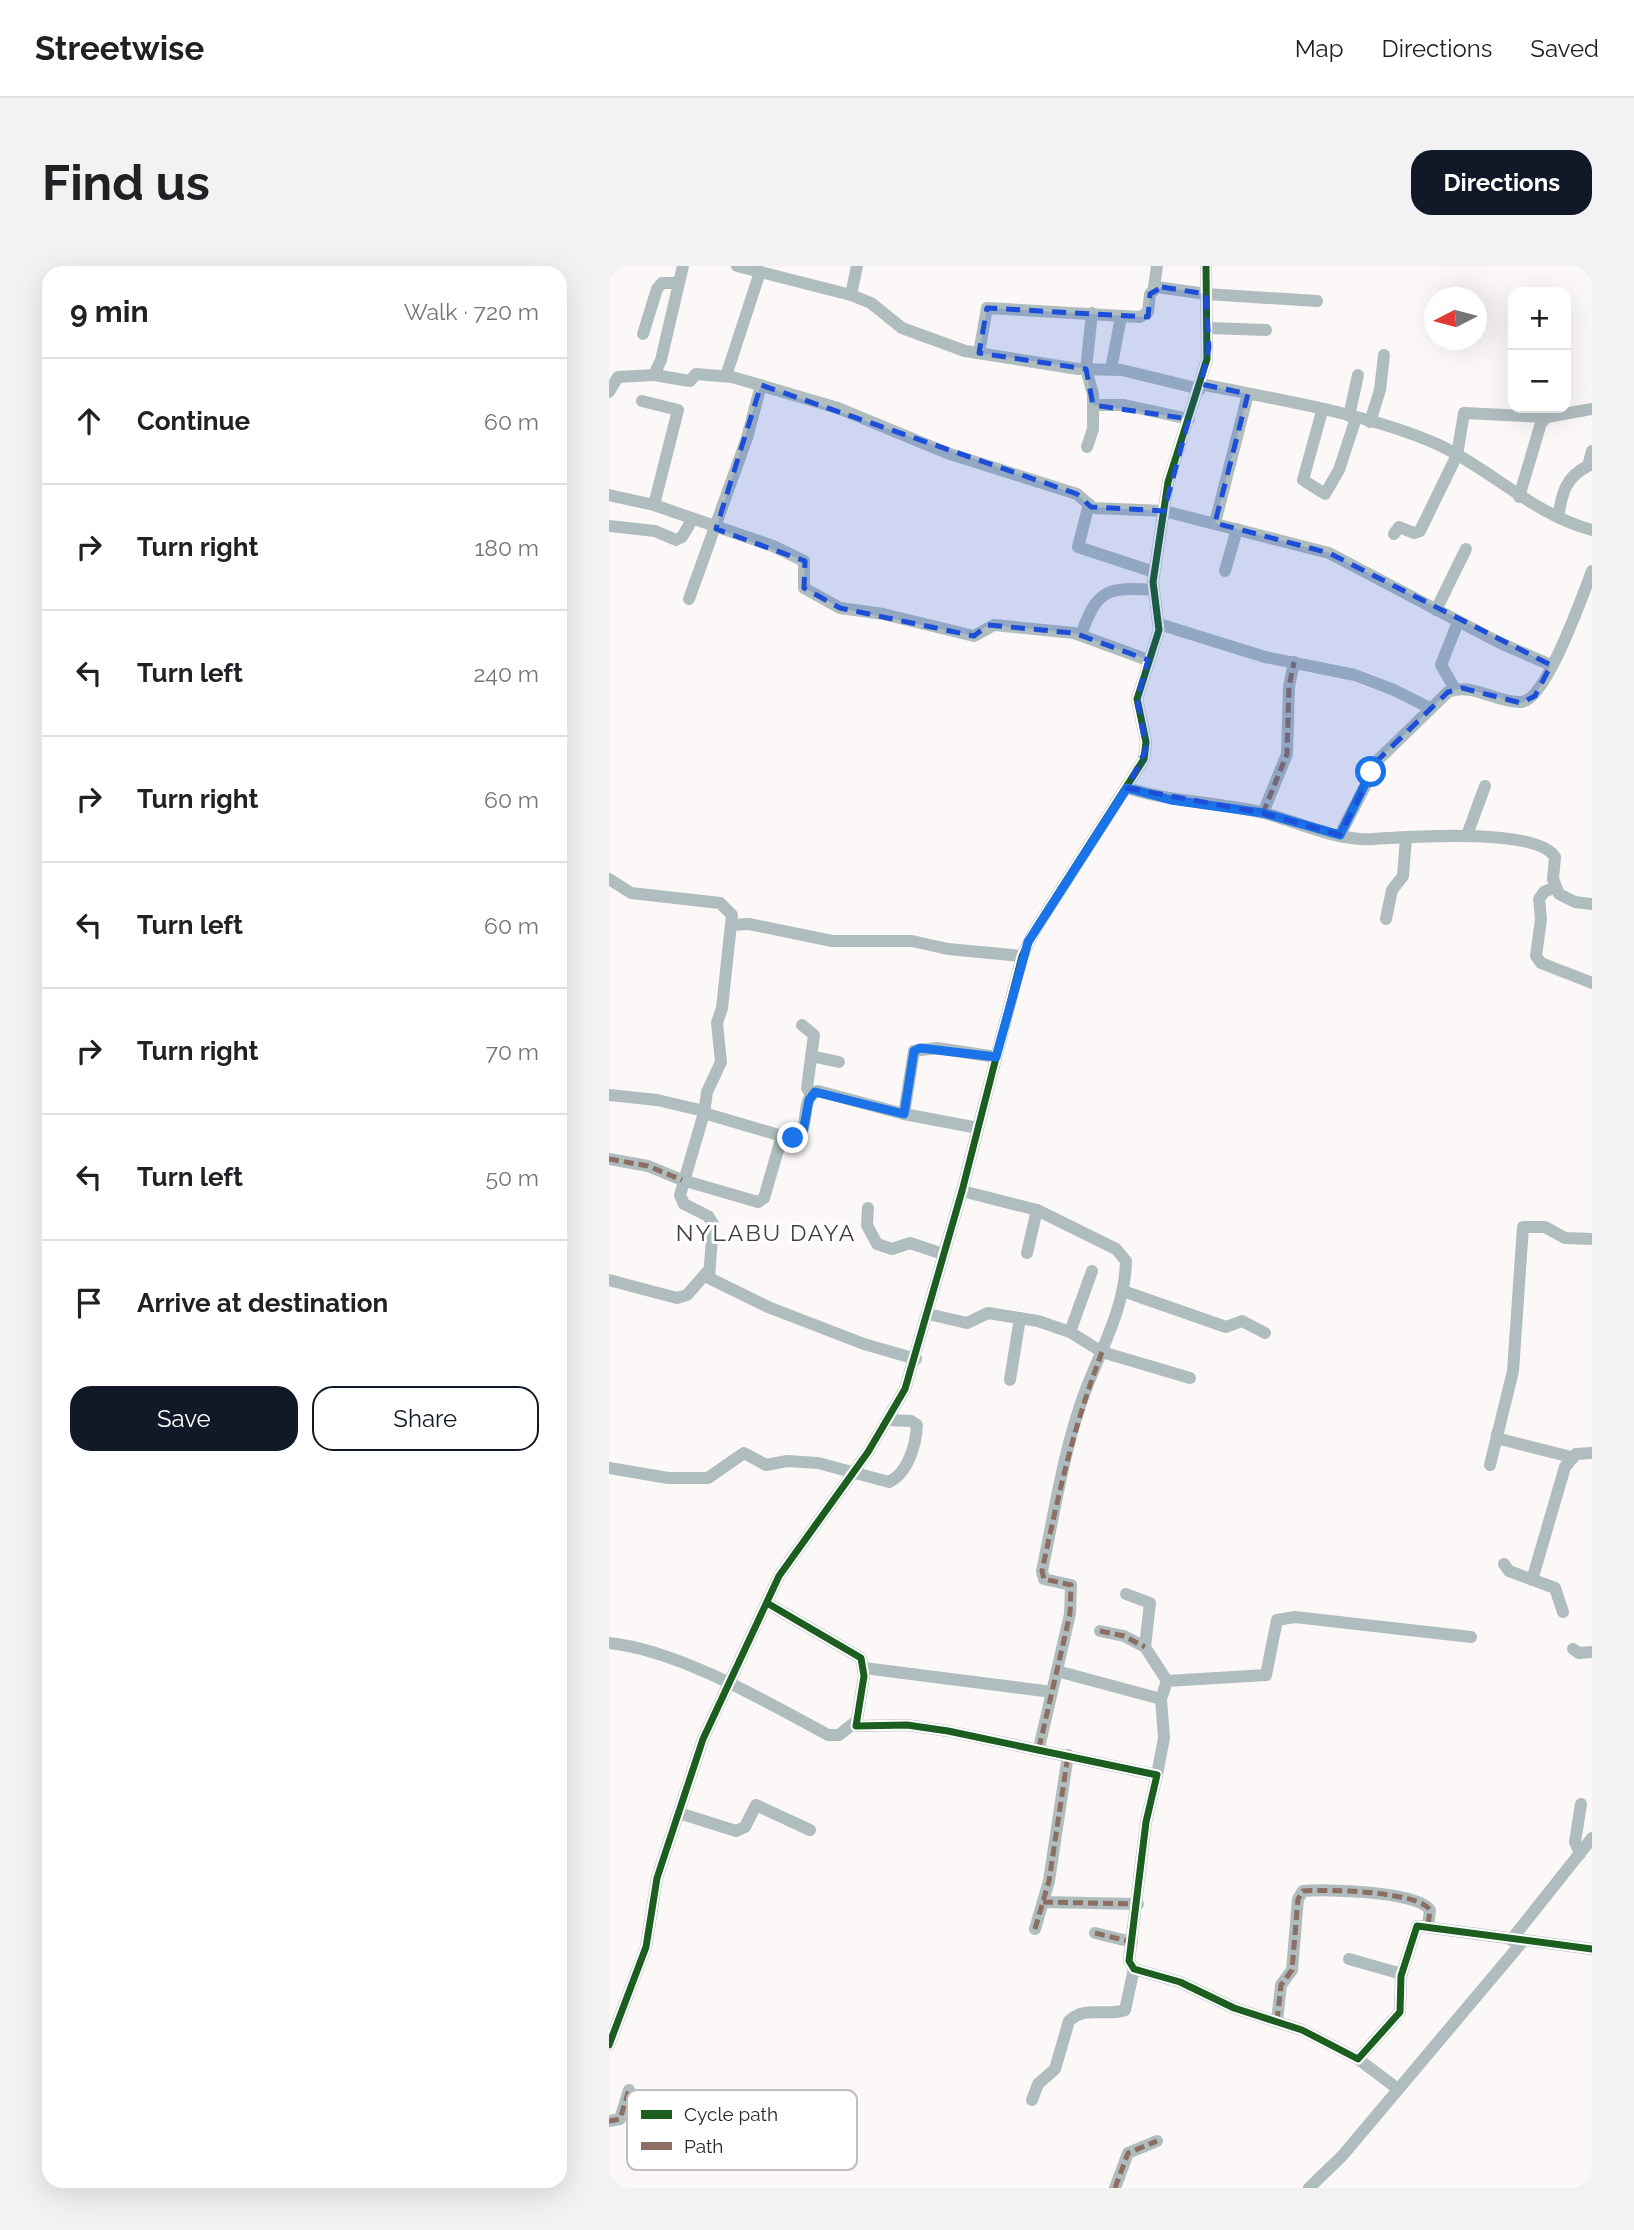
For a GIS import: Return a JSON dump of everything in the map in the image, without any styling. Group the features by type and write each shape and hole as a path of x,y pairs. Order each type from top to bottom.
{"street":[{"path":"654,375 661,360 683,266"},
{"path":"737,266 851,295 871,303 902,328 950,347 979,354 1086,369 1111,369 1248,394 1370,422 1436,444 1519,497 1558,517 1592,530"},
{"path":"851,295 857,266"},
{"path":"979,354 987,308 1121,317 1147,314 1157,266"},
{"path":"609,2045 646,1947 657,1878 703,1739 791,1557 852,1474 905,1389 916,1359 962,1191 1022,956 1036,928 1127,788 1146,749 1137,699 1159,624 1154,572 1172,466 1201,387 1207,359 1209,328 1206,266"},
{"path":"726,376 760,272"},
{"path":"643,334 657,289 662,284 679,284"},
{"path":"1154,287 1206,294 1317,301"},
{"path":"1087,446 1093,429 1091,379 1086,369 1092,313"},
{"path":"1111,369 1121,317"},
{"path":"1209,328 1266,330"},
{"path":"1370,422 1380,390 1384,355"},
{"path":"609,392 613,372 690,381 696,374 726,376 761,385 838,408 947,453 1077,494 1089,504 1101,509 1164,512 1329,553 1458,622 1551,665"},
{"path":"1322,411 1303,480 1325,494 1339,470 1352,417 1358,375"},
{"path":"689,599 751,427 761,385"},
{"path":"1215,523 1248,394"},
{"path":"642,401 678,410 655,505"},
{"path":"1093,405 1124,405 1189,419"},
{"path":"1394,534 1399,527 1414,534 1420,531 1457,455 1466,411 1547,417 1592,409"},
{"path":"1519,497 1539,426 1547,417"},
{"path":"1558,517 1563,489 1579,470 1588,466 1592,451"},
{"path":"609,495 655,505 773,546 804,561 804,588 834,606 883,614 974,636 994,625 1081,635 1148,660"},
{"path":"1089,504 1078,547 1154,572"},
{"path":"609,526 655,531 676,540 682,537 692,520"},
{"path":"1225,571 1237,529"},
{"path":"1436,610 1466,549"},
{"path":"1340,835 1379,759 1430,708 1455,689 1462,688 1521,702 1535,696 1568,634 1592,571"},
{"path":"1081,635 1093,604 1100,595 1126,589 1154,590"},
{"path":"1455,689 1441,665 1458,622"},
{"path":"1159,624 1265,657 1355,675 1430,708"},
{"path":"1263,813 1287,754 1289,687 1294,662"},
{"path":"1467,835 1485,786"},
{"path":"1127,788 1171,800 1263,813 1340,835 1368,839 1467,835 1549,849 1555,857 1555,887 1566,899 1592,904"},
{"path":"1386,919 1392,890 1403,876 1406,837"},
{"path":"611,885 631,893 720,903 728,909 732,925 722,1008 717,1023 722,1057 707,1092 704,1112 682,1180 680,1195 684,1204 708,1216 712,1224 708,1271 713,1283 863,1344 916,1359"},
{"path":"1555,887 1544,892 1539,899 1541,919 1536,956 1541,963 1592,984"},
{"path":"732,925 749,925 841,942 912,941 948,949 1022,956"},
{"path":"609,1095 657,1100 782,1136 801,1135 811,1095 807,1088 814,1035 801,1025"},
{"path":"904,1114 914,1051 937,1048 996,1057"},
{"path":"811,1056 839,1062"},
{"path":"811,1095 818,1091 904,1114 978,1128"},
{"path":"609,1159 648,1166 682,1180 760,1202 782,1136"},
{"path":"962,1191 1037,1210 1122,1253 1126,1261 1123,1291 1087,1388 1069,1447 1042,1571 1044,1579 1072,1586 1070,1614 1039,1748"},
{"path":"868,1208 867,1225 877,1244 892,1249 910,1243 943,1254"},
{"path":"1027,1253 1037,1210"},
{"path":"1490,1465 1513,1371 1518,1333 1523,1227 1545,1227 1565,1238 1592,1239"},
{"path":"609,1280 677,1298 687,1295 708,1271"},
{"path":"1070,1332 1092,1271"},
{"path":"1123,1291 1226,1327 1243,1321 1265,1332"},
{"path":"928,1314 967,1324 981,1313 1020,1318 1070,1332 1102,1352 1190,1378"},
{"path":"1010,1380 1020,1318"},
{"path":"609,1468 668,1478 708,1478 744,1453 766,1465 787,1461 818,1463 889,1482 901,1474 913,1451 917,1426 911,1421 888,1420"},
{"path":"1497,1434 1500,1439 1571,1457 1592,1453"},
{"path":"1532,1580 1571,1457"},
{"path":"1504,1564 1509,1571 1555,1588 1563,1612"},
{"path":"1126,1594 1150,1603 1145,1647"},
{"path":"609,1643 648,1652 731,1685 828,1735 839,1735 854,1723 864,1668 856,1654 767,1603"},
{"path":"1167,1681 1266,1675 1276,1622 1295,1617 1471,1637"},
{"path":"1100,1631 1124,1636 1145,1647 1167,1681"},
{"path":"1573,1649 1579,1653 1592,1652"},
{"path":"864,1668 1052,1692"},
{"path":"1057,1671 1161,1699"},
{"path":"1032,2100 1038,2084 1055,2069 1069,2021 1074,2016 1092,2011 1125,2010 1133,1969 1129,1961 1146,1822 1164,1738 1161,1699 1167,1681"},
{"path":"854,1723 857,1727 907,1725 1039,1748 1157,1775"},
{"path":"1035,1929 1043,1902 1068,1755"},
{"path":"1580,1854 1574,1842 1581,1804"},
{"path":"679,1813 736,1831 745,1827 752,1808 756,1805 810,1830"},
{"path":"1309,2188 1325,2176 1517,1941 1592,1838"},
{"path":"1277,2021 1281,1985 1292,1970 1298,1899 1303,1891 1357,1890 1420,1903 1430,1910 1428,1926"},
{"path":"1043,1902 1138,1904"},
{"path":"1358,2059 1400,2012 1402,1974 1414,1928 1428,1926 1517,1941 1592,1949"},
{"path":"1095,1933 1132,1942"},
{"path":"1349,1959 1402,1974"},
{"path":"1133,1969 1179,1982 1234,2008 1277,2021 1358,2059 1398,2088"},
{"path":"609,2121 620,2119 627,2096"},
{"path":"1115,2188 1128,2153 1157,2141"}],"highlighted area":[{"path":"1162,287 1206,294 1209,348 1201,384 1248,394 1215,523 1329,553 1551,665 1535,696 1521,703 1462,688 1448,692 1379,759 1340,835 1263,813 1127,788 1146,749 1137,699 1148,660 1074,633 988,625 974,636 840,608 804,588 805,561 716,529 761,385 1077,494 1091,507 1164,511 1189,419 1093,405 1086,369 979,353 987,308 1148,317 1150,294"}],"marked path":[{"path":"1263,813 1287,754 1289,687 1294,662"},
{"path":"609,1159 648,1166 682,1180"},
{"path":"1039,1748 1070,1614 1071,1585 1044,1579 1042,1571 1075,1434 1102,1352"},
{"path":"1100,1631 1124,1636 1145,1647"},
{"path":"1035,1929 1049,1881 1068,1755"},
{"path":"1277,2021 1281,1985 1292,1970 1298,1899 1303,1891 1370,1893 1408,1899 1430,1910 1428,1926"},
{"path":"1043,1902 1138,1904"},
{"path":"1095,1933 1132,1942"},
{"path":"609,2121 620,2119 627,2096"},
{"path":"1115,2188 1128,2153 1157,2141"}],"cycle path":[{"path":"609,2045 646,1947 657,1878 703,1739 779,1576 868,1452 905,1389 962,1191 1022,956 1036,928 1144,759 1146,742 1137,699 1159,630 1153,582 1168,482 1207,359 1206,266"},
{"path":"767,1603 861,1658 864,1676 856,1726 907,1725 948,1731 1157,1775 1146,1822 1129,1961 1134,1969 1180,1982 1234,2008 1302,2030 1358,2059 1400,2012 1401,1976 1417,1926 1592,1949"}],"district":[{"name":"NYLABU DAYA","path":"766,1233"}],"route":[{"path":"793,1138 803,1132 809,1100 812,1093 818,1091 904,1114 914,1051 920,1048 996,1057 1028,942 1127,788 1171,800 1263,813 1340,835 1371,772"}]}
